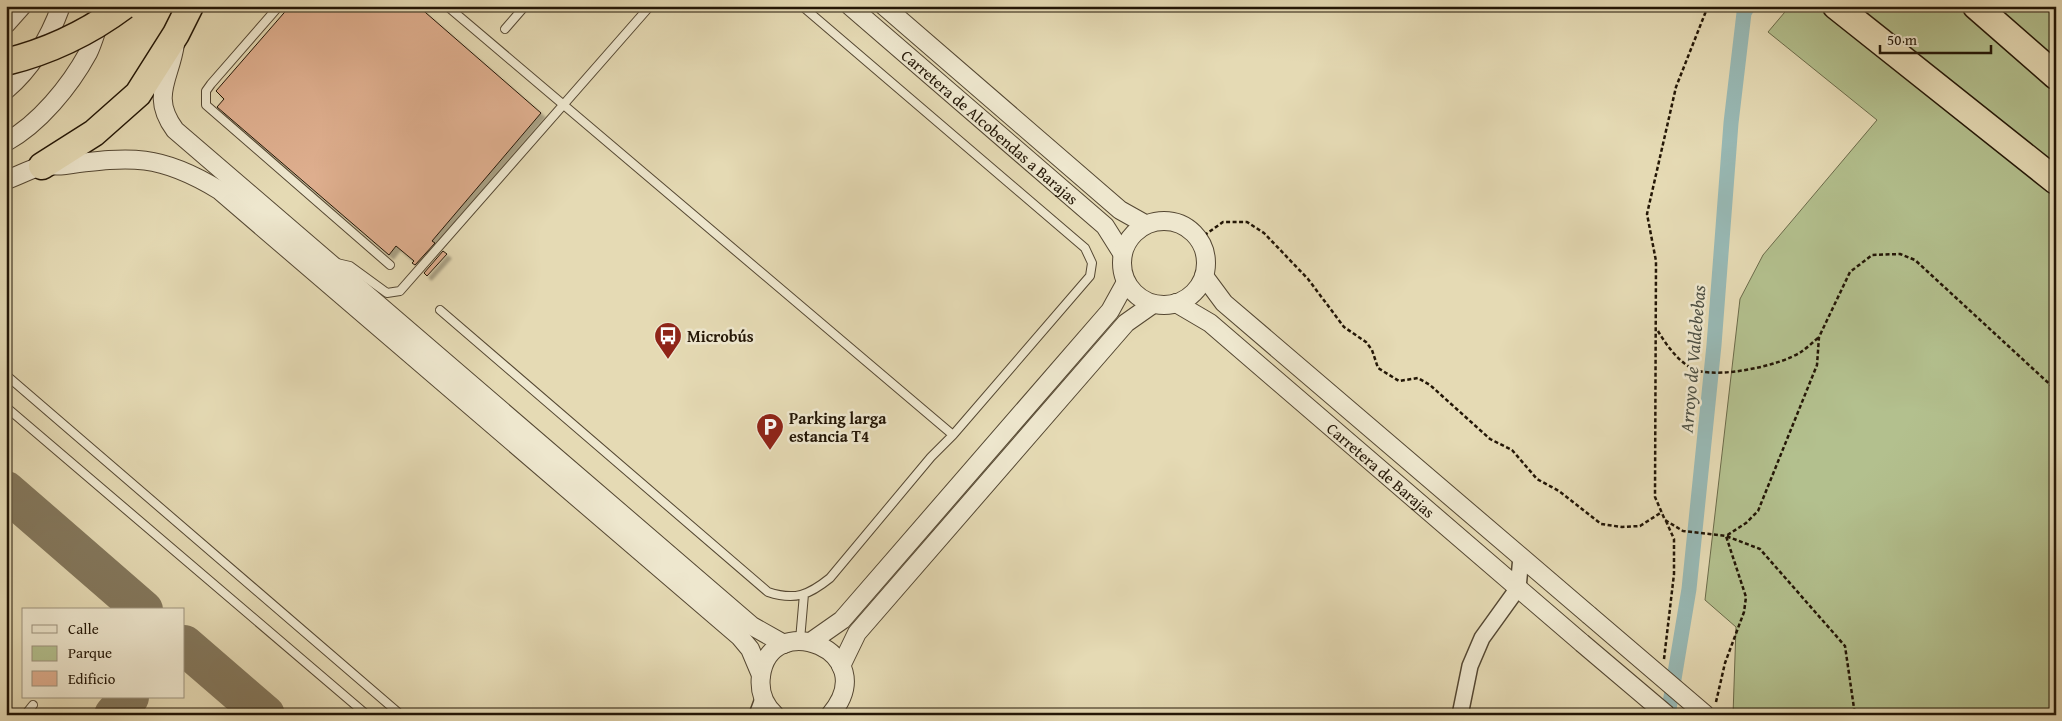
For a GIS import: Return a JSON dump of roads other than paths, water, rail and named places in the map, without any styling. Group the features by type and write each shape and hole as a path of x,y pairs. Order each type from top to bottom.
{"highway":[{"path":"6,62 45,51 65,42 101,23 124,6"},
{"path":"42,166 94,133 138,94 176,34 190,6"},
{"path":"1836,6 2056,181"},
{"path":"1976,6 2056,76"}],"street":[{"path":"6,24 22,6"},
{"path":"6,90 32,64 51,34 61,6"},
{"path":"6,142 41,115 69,81 88,52 105,6"},
{"name":"Carretera de Alcobendas a Barajas","path":"850,6 1105,226 1122,253"},
{"name":"Carretera de Alcobendas a Barajas","path":"884,6 1120,210 1145,224"},
{"path":"176,34 173,60 161,94 169,122 183,137 752,626 829,650 841,666 844,679 843,692 838,705 830,715"},
{"path":"6,180 42,166 115,158 151,161 186,172 220,190 735,633 750,649 761,676"},
{"path":"1158,220 1172,221 1186,226 1199,239 1204,248 1206,262 1204,276 1198,288 1188,297 1176,303 1153,304 1132,292 1126,282 1122,267 1122,253 1135,232 1145,224 1158,220"},
{"name":"Carretera de Barajas","path":"1204,276 1224,303 1520,557 1589,615 1710,710"},
{"path":"775,715 760,707 761,676 770,656 842,620 1110,311 1126,282"},
{"name":"Carretera de Barajas","path":"1176,303 1210,323 1667,715"},
{"path":"841,666 857,633 1126,323 1153,304"},
{"path":"1460,715 1470,666 1482,638 1518,588 1520,557"}],"lane":[{"path":"279,6 206,92 206,105 390,265"},
{"path":"447,6 953,435"},
{"path":"505,29 525,6"},
{"path":"329,262 350,266 387,294 400,291 650,6"},
{"path":"440,310 768,592 785,598 813,592 830,578 931,457 953,435 1090,276 1092,264 1085,248 802,6"},
{"path":"841,6 870,24"},
{"path":"6,375 401,715"},
{"path":"6,407 366,715"},
{"path":"799,642 804,594"},
{"path":"25,715 33,705"}],"waterway":[{"name":"Arroyo de Valdebebas","path":"1668,715 1689,589 1714,345 1731,123 1744,13 1748,6"}],"place":[{"name":"Microbús","path":"668,360"},
{"name":"Parking larga estancia T4","path":"770,451"}]}
